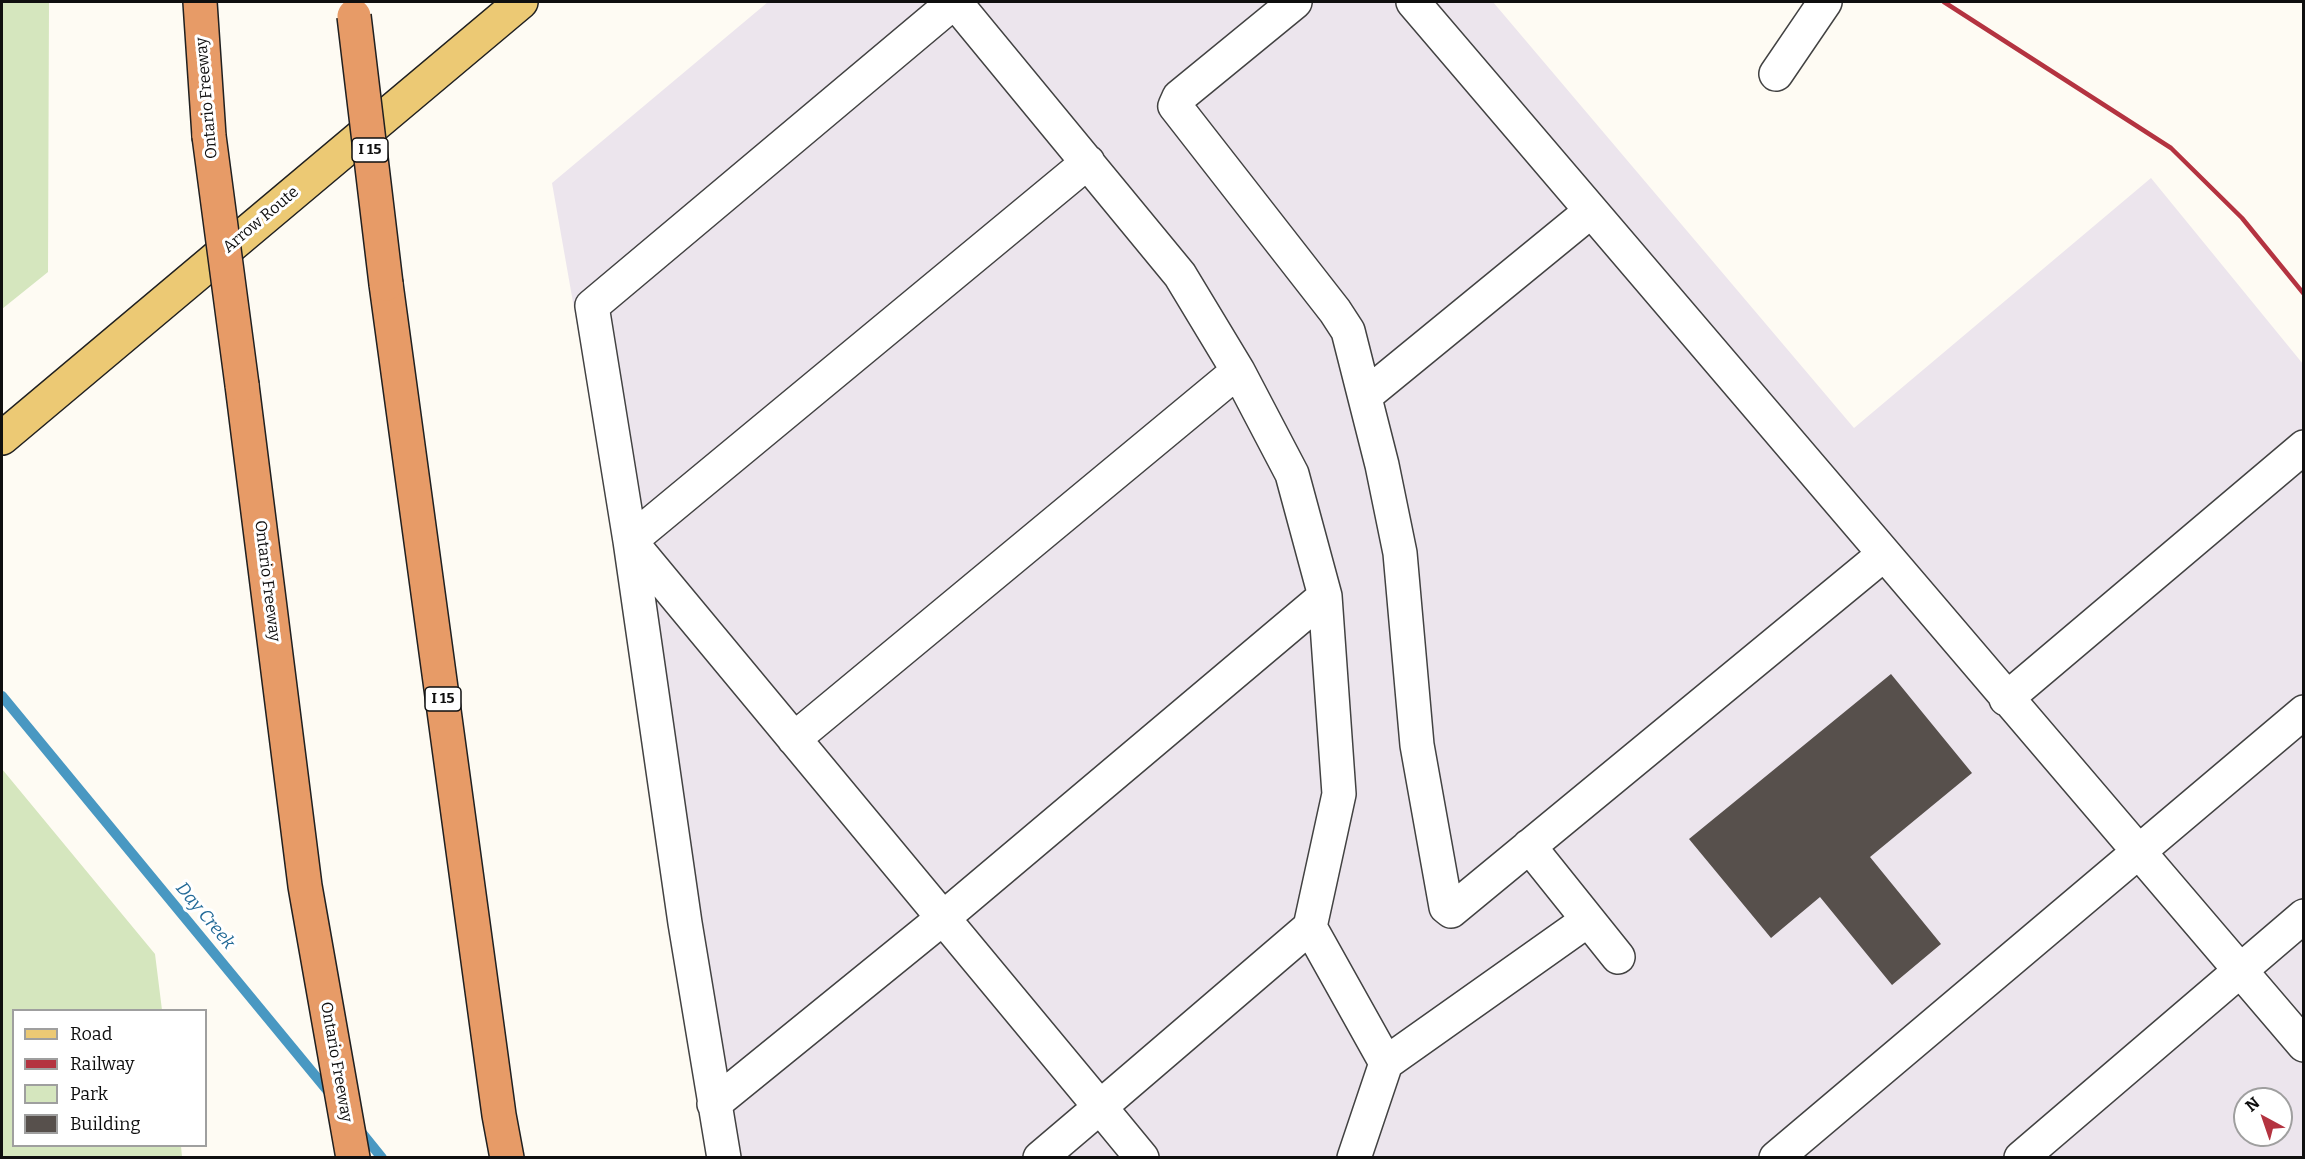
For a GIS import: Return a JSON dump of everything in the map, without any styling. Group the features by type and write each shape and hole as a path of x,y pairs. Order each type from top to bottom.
{"highway":[{"name":"Ontario Freeway","path":"200,2 209,136 306,886 353,1158"},
{"name":"I 15","path":"353,9 386,284 499,1115 507,1158"}],"main road":[{"name":"Arrow Route","path":"2,438 521,2"}],"lane":[{"path":"724,1158 681,900 630,541 592,306 954,2 1180,275 1238,371 1292,474 1325,596 1339,794 1310,927 1040,1158"},
{"path":"1295,2 1179,97 1175,106 1348,331 1382,465 1400,553 1417,745 1446,907 1452,911 1883,555"},
{"path":"1413,2 2006,699 2304,1045"},
{"path":"1776,74 1825,2"},
{"path":"630,541 1088,162"},
{"path":"1365,396 1591,211"},
{"path":"794,739 1238,371"},
{"path":"2006,699 2304,447"},
{"path":"630,541 1142,1158"},
{"path":"714,1104 942,918 1325,596"},
{"path":"1776,1158 2304,712"},
{"path":"1529,846 1618,957"},
{"path":"2021,1158 2238,970 2304,916"},
{"path":"1354,1158 1386,1063 1588,920"},
{"path":"1310,927 1386,1063"}],"shaded area":[{"path":"768,2 1493,2 1854,428 2151,178 2303,364 2303,1157 721,1157 714,1104 552,183"}],"green space":[{"path":"2,2 49,2 48,272 2,309"},
{"path":"2,769 155,954 162,1009 12,1009 12,1147 181,1147 182,1157 2,1157"}],"building":[{"path":"1891,674 1972,773 1870,857 1941,944 1892,985 1820,897 1771,938 1689,839"}],"waterway":[{"name":"Day Creek","path":"2,696 332,1096"},
{"name":"Day Creek","path":"357,1127 382,1158"}],"railway":[{"path":"1944,2 2171,148 2242,218 2304,294"}]}
